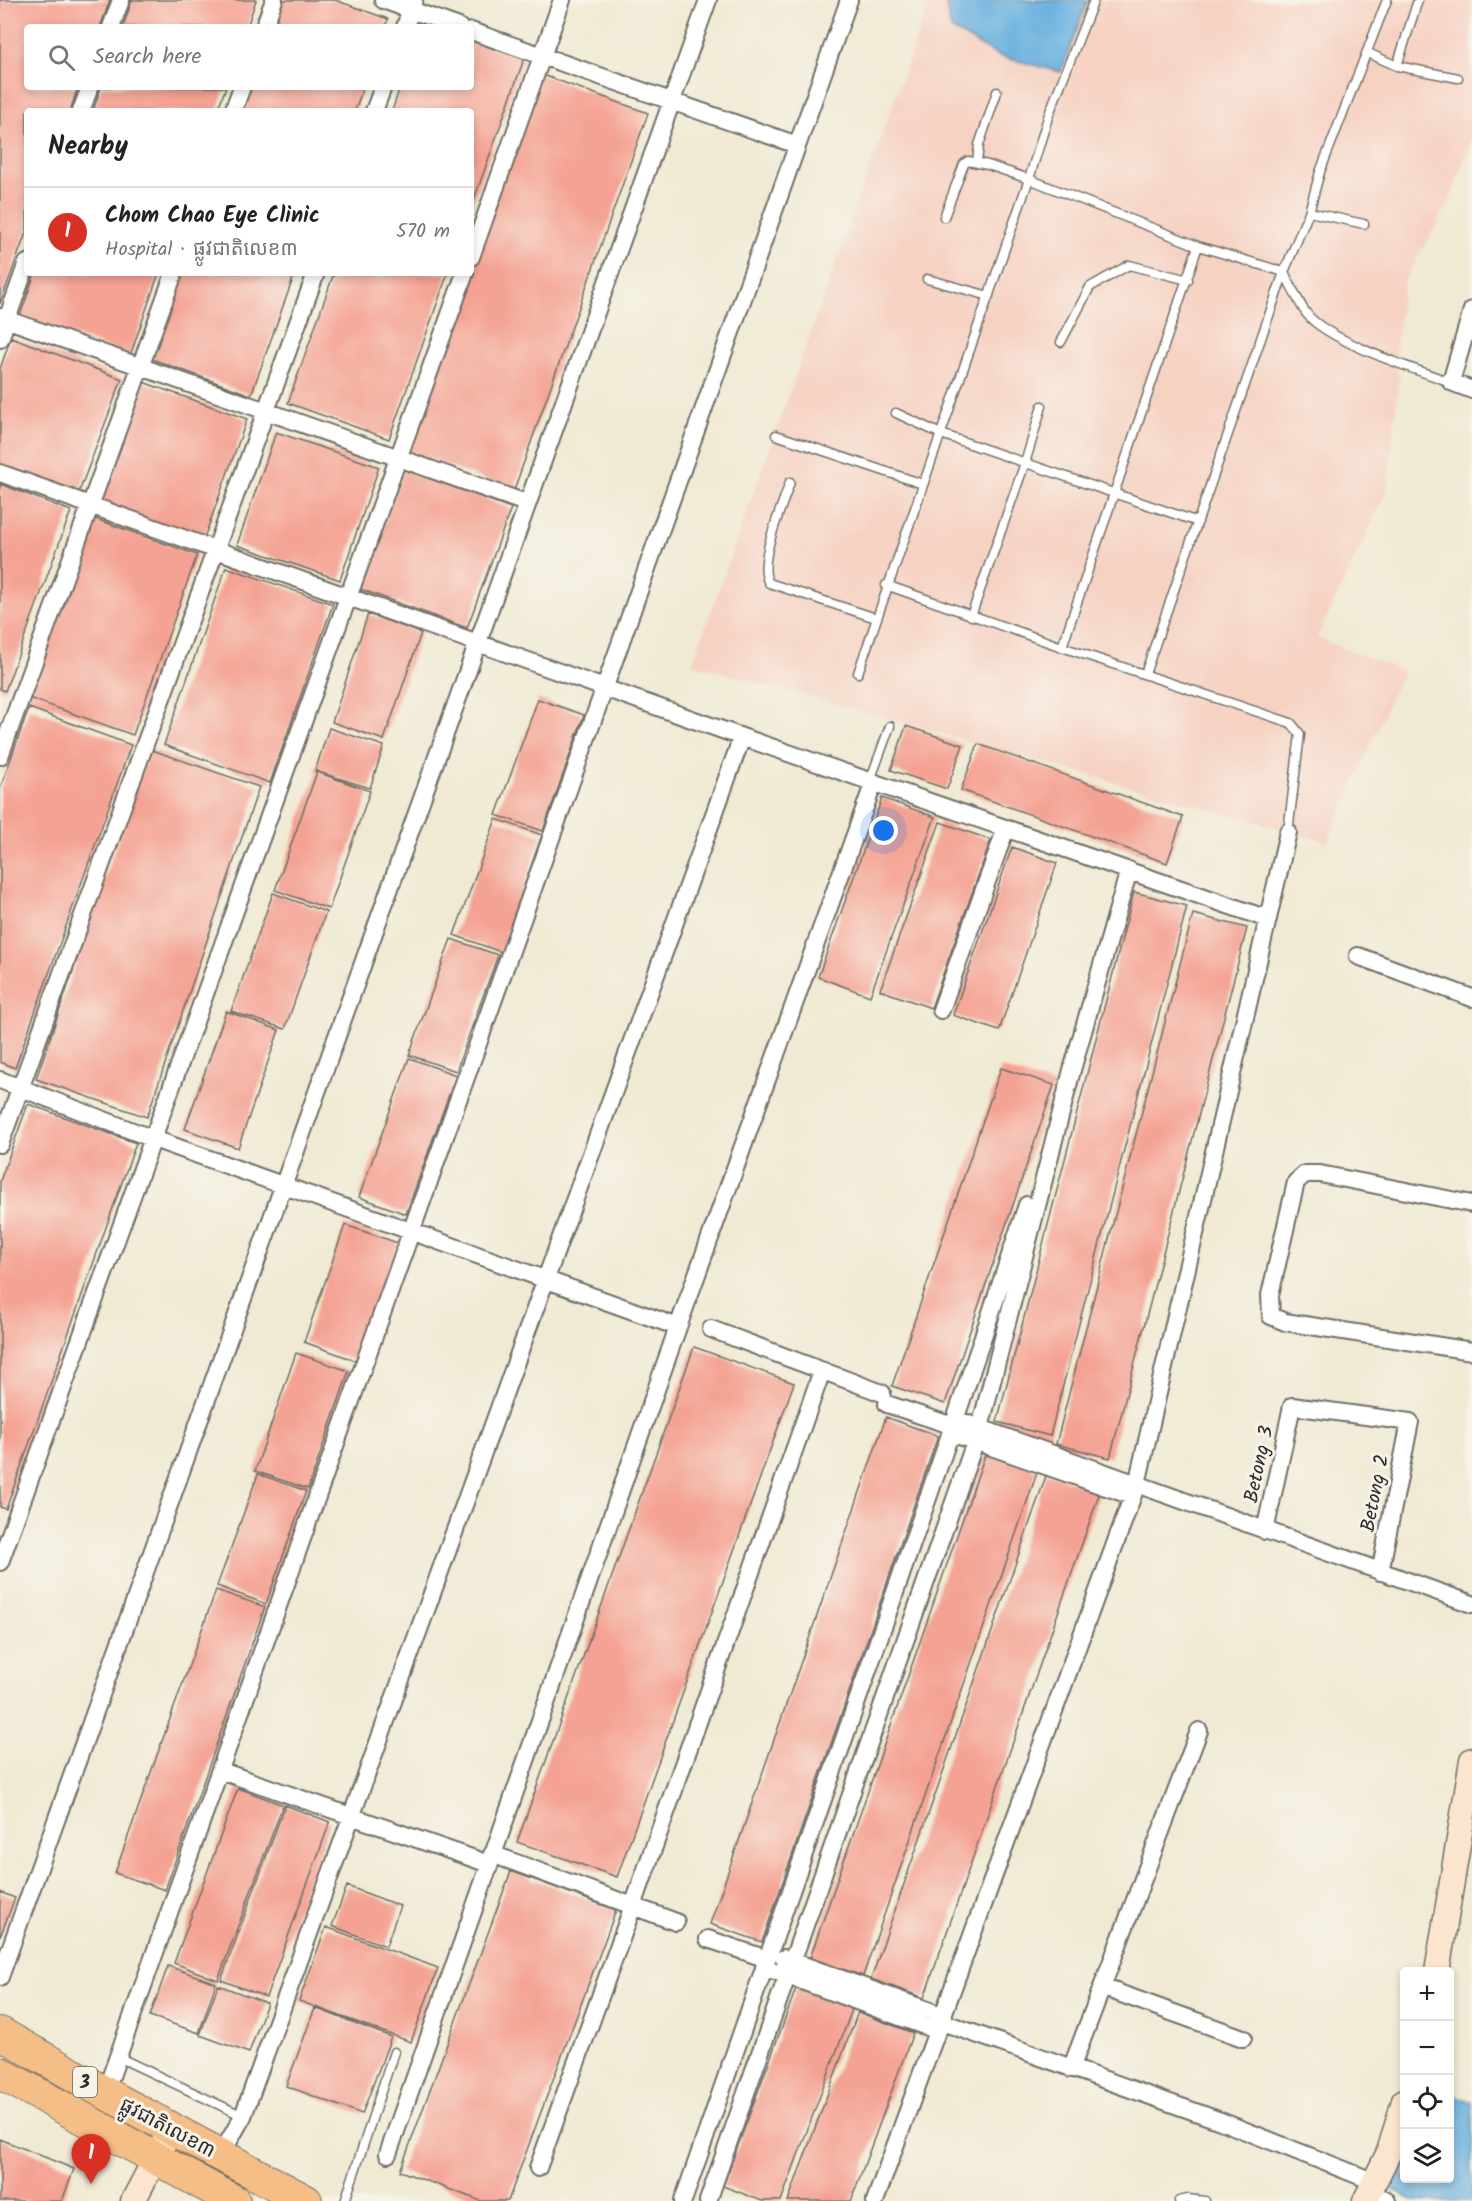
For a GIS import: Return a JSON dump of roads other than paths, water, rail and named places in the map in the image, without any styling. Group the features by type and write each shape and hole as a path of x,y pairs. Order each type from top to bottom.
{"highway":[{"name":"ផ្លូវជាតិលេខ៣","path":"0,2033 105,2094 306,2201"},
{"name":"ផ្លូវជាតិលេខ៣","path":"1,2076 234,2201"}],"street":[{"path":"112,24 121,0"},
{"path":"265,24 274,0"},
{"path":"383,0 413,5 453,24"},
{"path":"474,249 562,0"},
{"path":"0,1977 708,0"},
{"path":"105,2094 849,0"},
{"path":"406,24 413,5"},
{"path":"474,32 797,145"},
{"path":"82,108 89,90"},
{"path":"234,108 241,90"},
{"path":"375,108 382,90"},
{"path":"0,339 3,318 24,270"},
{"path":"0,756 173,276"},
{"path":"0,1144 314,276"},
{"path":"0,1562 152,1138 351,597 464,276"},
{"path":"1472,310 1451,382 1472,390"},
{"path":"3,318 526,503"},
{"path":"0,473 742,737 1268,919"},
{"path":"203,2184 243,2116 742,737"},
{"path":"388,2154 490,1859 872,782"},
{"path":"941,1010 1006,828"},
{"path":"875,2201 1135,1490 1288,832"},
{"path":"708,2201 978,1435 1072,1070 1129,870"},
{"path":"1358,956 1472,998"},
{"path":"683,2201 953,1426 1072,1070"},
{"path":"0,1080 152,1138 678,1327"},
{"path":"1472,1204 1320,1174 1305,1174 1296,1182 1270,1295 1271,1316 1285,1322 1472,1351"},
{"path":"711,1329 822,1371 953,1426 1472,1604"},
{"path":"537,2168 633,1906 822,1371"},
{"name":"Betong 3","path":"1265,1532 1292,1406 1410,1422"},
{"name":"Betong 2","path":"1380,1572 1410,1422"},
{"path":"1071,2069 1199,1731"},
{"path":"221,1771 352,1817 490,1859 676,1922"},
{"path":"1438,1967 1471,1775"},
{"path":"708,1939 1218,2121 1374,2194 1400,2115"},
{"path":"1102,1987 1243,2038"},
{"path":"135,2199 171,2129"}],"lane":[{"path":"858,673 886,585 1029,179 1049,114 1094,0"},
{"path":"1145,674 1284,272 1309,212 1320,172 1387,0"},
{"path":"1396,66 1418,0"},
{"path":"1368,53 1396,66 1458,78"},
{"path":"977,162 979,145 997,92"},
{"path":"944,217 964,164 968,161 977,162 1029,179 1198,246 1284,272 1307,314 1330,332 1407,368 1451,382"},
{"path":"1309,212 1364,225"},
{"path":"1062,647 1198,246"},
{"path":"1061,342 1090,287 1129,265 1188,280"},
{"path":"927,279 989,296"},
{"path":"971,616 1025,463 1042,406"},
{"path":"896,413 941,434 1198,522"},
{"path":"776,435 923,484"},
{"path":"790,482 765,560 766,578 769,583 876,618"},
{"path":"886,585 971,616 1291,723 1300,734 1288,832"},
{"path":"872,782 890,726"},
{"path":"345,2201 394,2052"},
{"path":"118,2056 243,2116"},
{"path":"1179,2201 1188,2199 1205,2201"}],"water":[{"path":"945,0 1088,0 1061,72 999,56 951,29"},
{"path":"1454,2095 1472,2102 1472,2201 1413,2201 1388,2188 1400,2154 1400,2183 1454,2183"}],"place":[{"name":"Chom Chao Eye Clinic","path":"91,2184"}]}
